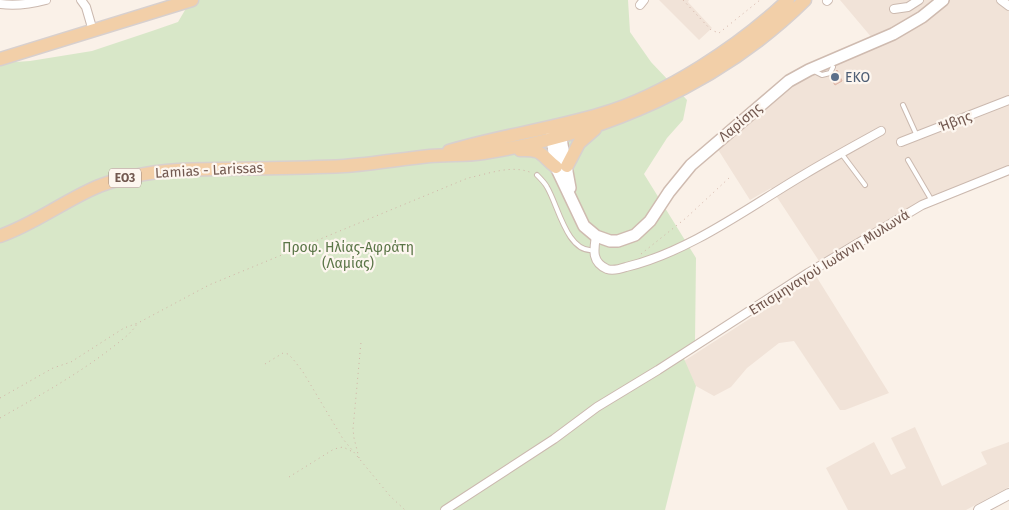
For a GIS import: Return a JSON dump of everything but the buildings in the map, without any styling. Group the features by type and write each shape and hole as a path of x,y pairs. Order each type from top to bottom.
{"main road":[{"path":"0,59 192,0"},
{"path":"505,149 555,132 653,93 681,78 746,35 788,0"},
{"path":"561,167 583,139 593,130 605,123 657,102 699,79 752,44 805,0"},
{"name":"Λαρίσης","path":"596,236 602,239 618,241 635,235 650,222 669,192 691,165 789,81 802,73 893,34 922,17 943,0"},
{"path":"555,132 605,123"},
{"name":"Lamias - Larissas","path":"432,156 471,144 555,132"},
{"name":"ΕΟ3","path":"555,132 561,167 573,202 584,226 596,236"},
{"name":"Lamias - Larissas","path":"0,236 25,226 99,186 155,172 344,166 432,156 473,155 505,149"},
{"name":"ΕΟ3","path":"505,149 538,151 561,167"}],"street":[{"path":"0,4 32,3 46,0"},
{"path":"81,0 86,8 93,31"},
{"path":"894,9 908,7 919,0"},
{"path":"1001,0 1009,6"},
{"name":"Ήβης","path":"901,142 1009,100"},
{"path":"596,236 594,250 599,262 606,268 611,270 644,262 705,235 881,131"},
{"name":"Επισμηναγού Ιωάννη Μυλωνά","path":"446,510 554,439 597,407 808,273 932,201 1009,170"},
{"path":"979,510 1009,494"}],"lane":[{"path":"816,72 822,75 830,72 832,67"},
{"path":"903,105 916,136"},
{"path":"841,153 865,185"},
{"path":"908,160 932,201"},
{"path":"537,176 547,187 569,234 575,242 587,251 594,250"}],"path":[{"path":"683,0 712,30 719,33 760,0"},
{"path":"0,398 53,368 71,362 124,328 138,323 209,285 448,186 468,178 511,169 527,171 537,176"},
{"path":"636,257 666,235 729,178"},
{"path":"0,418 99,358 125,338 138,323"},
{"path":"360,459 353,429 361,342"},
{"path":"264,364 283,353 288,354 303,372 343,439 390,496 405,510"},
{"path":"289,477 334,448 343,447 353,451"}],"shaded area":[{"path":"659,0 689,0 688,2 712,28 699,40"},
{"path":"840,0 1009,0 1009,167 925,200 821,264 771,188 750,200 717,148 796,84 878,45"},
{"path":"816,276 889,393 845,410 840,410 794,341 779,343 747,368 731,387 714,396 696,386 684,361"},
{"path":"915,427 942,486 987,464 981,452 1009,442 1009,487 966,510 848,510 826,468 874,442 891,475 906,468 891,438"}],"green space":[{"name":"Προφ. Ηλίας-Αφράτη (Λαμίας)","path":"191,0 628,0 630,32 651,62 687,100 683,120 667,138 644,174 696,258 695,342 681,352 696,386 665,510 0,510 0,63 30,61 92,51 178,22"}],"place":[{"name":"EKO","path":"835,77"}]}
